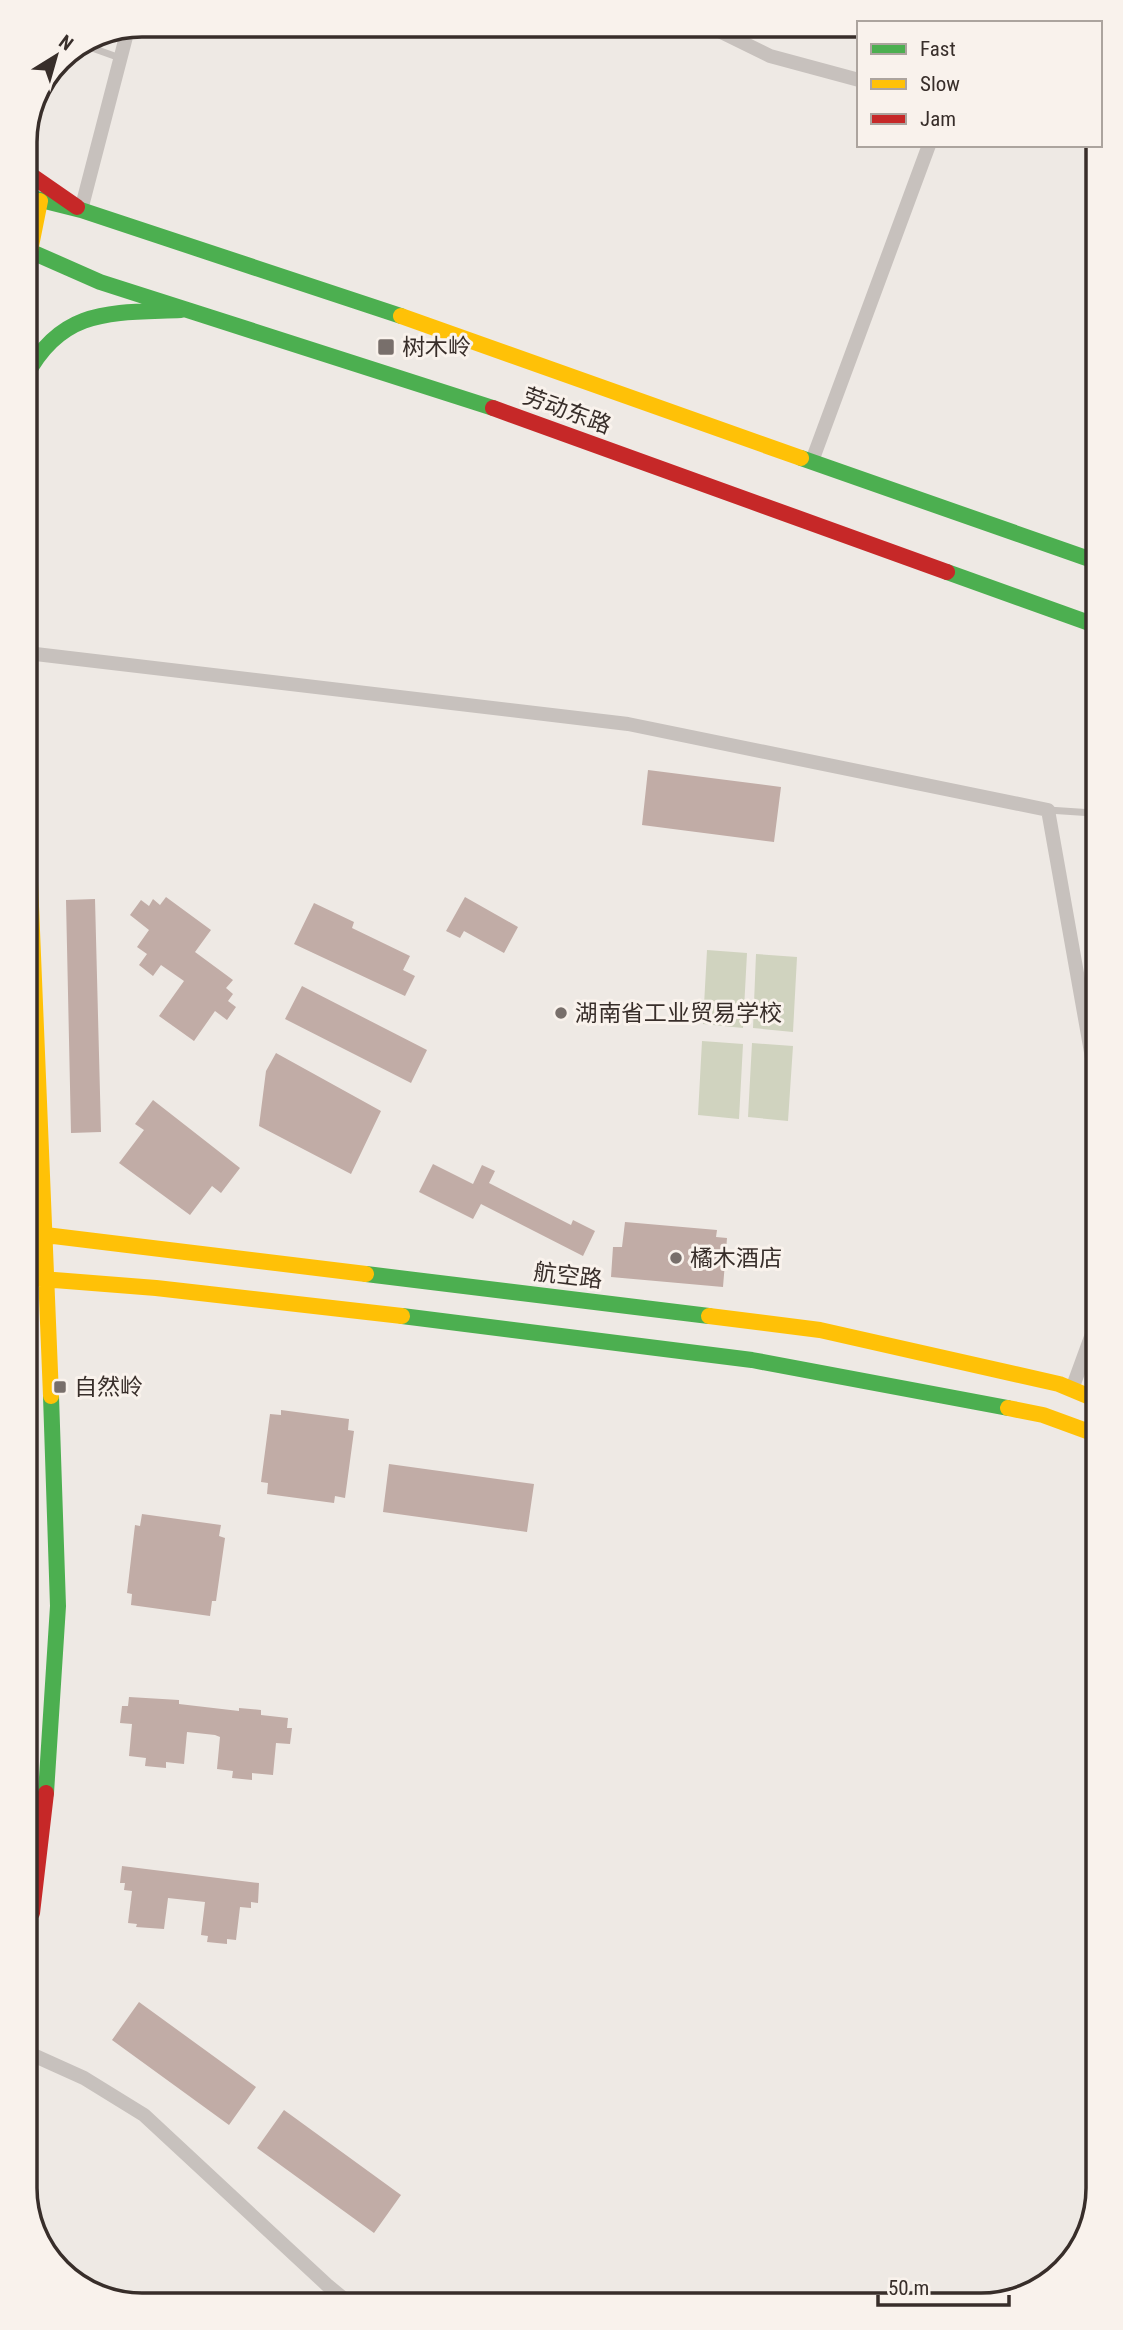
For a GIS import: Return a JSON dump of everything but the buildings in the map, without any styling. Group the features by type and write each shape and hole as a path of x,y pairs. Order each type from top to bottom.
{"main road":[{"path":"37,179 81,210"},
{"name":"劳动东路","path":"37,199 81,210 323,289 1086,558"},
{"name":"劳动东路","path":"37,254 100,282 484,405 1086,622"},
{"path":"37,358 66,327 103,315 186,310"},
{"path":"37,1033 58,1606 46,1792 37,1870"},
{"name":"航空路","path":"37,1234 820,1329 1055,1397 1086,1426"},
{"name":"航空路","path":"37,1279 156,1288 481,1325 1055,1397 1086,1399"}],"street":[{"path":"731,37 770,57 857,79"},
{"path":"81,210 125,39"},
{"path":"812,461 928,147"},
{"path":"37,654 628,724 1048,810 1086,1024"},
{"path":"1055,1397 1086,1342"},
{"path":"37,2057 84,2078 144,2115 337,2293"}],"lane":[{"path":"94,49 120,58"},
{"path":"1048,810 1086,813"}],"green space":[{"path":"707,950 747,953 743,1028 703,1024"},
{"path":"756,954 797,957 793,1032 753,1028"},
{"path":"702,1041 743,1044 739,1119 698,1115"},
{"path":"752,1043 793,1046 788,1121 748,1117"}],"traffic: fast":[{"path":"37,199 81,210 401,316"},
{"path":"37,254 100,282 493,408"},
{"path":"37,358 56,337 92,318 133,312 181,310"},
{"path":"801,458 1086,558"},
{"path":"947,572 1086,622"},
{"path":"366,1274 709,1316"},
{"path":"402,1316 752,1360 1008,1408"},
{"path":"46,1793 58,1606 51,1396"}],"traffic: slow":[{"path":"37,216 40,201"},
{"path":"401,316 801,458"},
{"path":"37,1053 51,1396"},
{"path":"37,1234 366,1274"},
{"path":"37,1279 156,1288 402,1316"},
{"path":"709,1316 820,1330 1059,1384 1086,1395"},
{"path":"1008,1408 1043,1415 1086,1431"}],"traffic: jam":[{"path":"37,179 77,207"},
{"path":"493,408 947,572"},
{"path":"37,1870 46,1793"}],"place":[{"name":"树木岭","path":"386,347"},
{"name":"湖南省工业贸易学校","path":"561,1013"},
{"name":"橘木酒店","path":"676,1258"},
{"name":"自然岭","path":"60,1387"}]}
